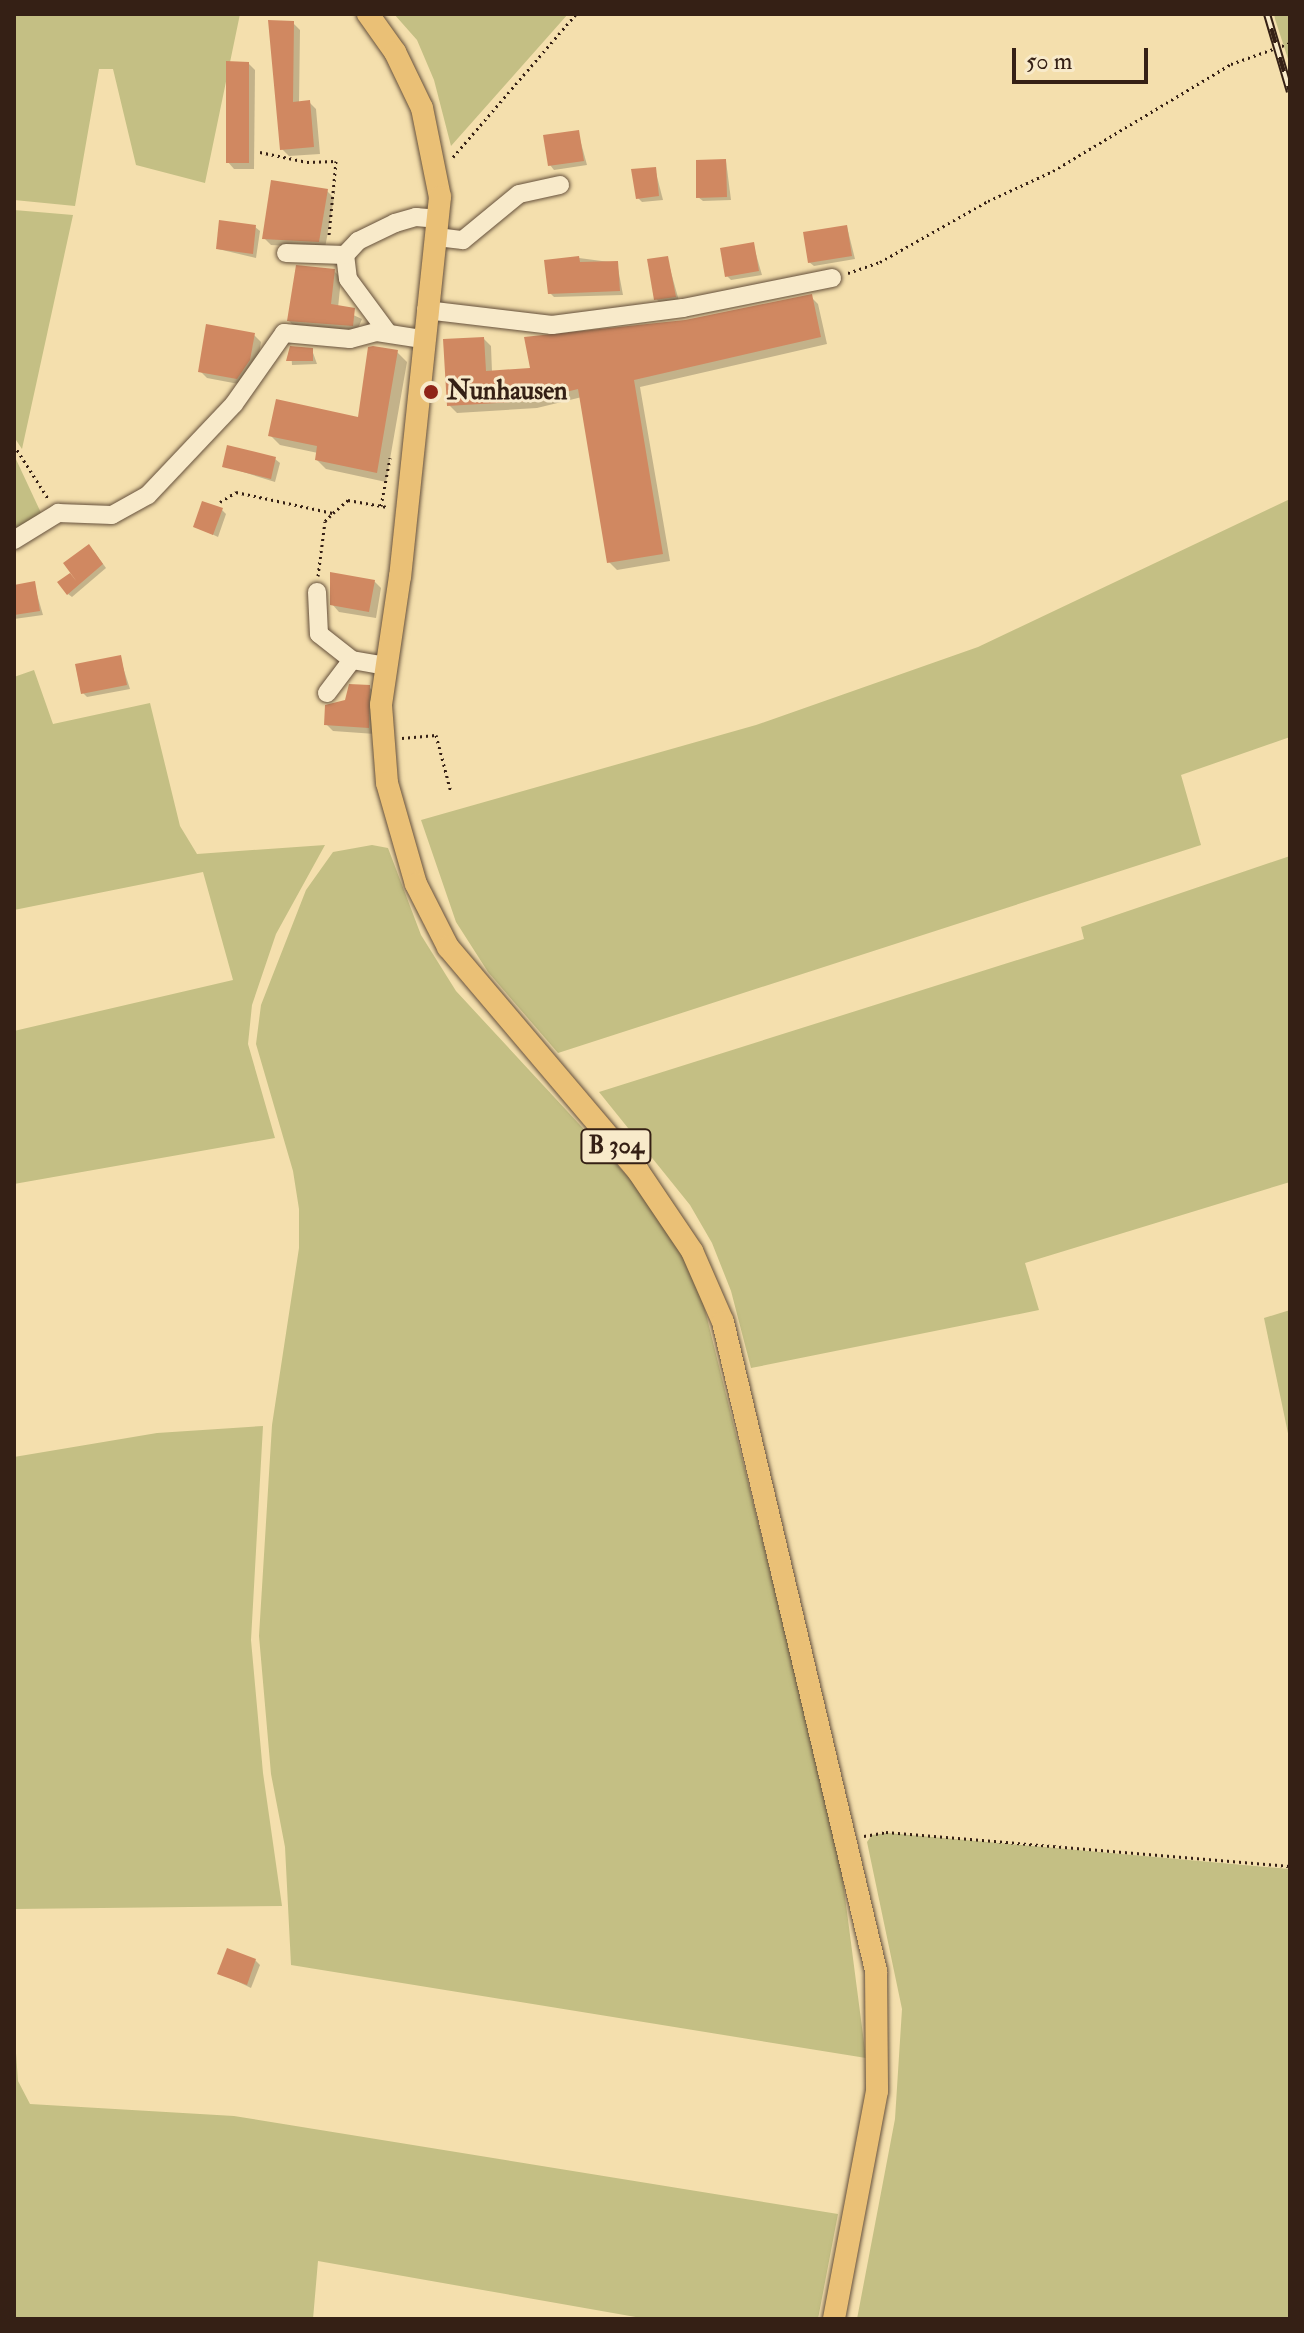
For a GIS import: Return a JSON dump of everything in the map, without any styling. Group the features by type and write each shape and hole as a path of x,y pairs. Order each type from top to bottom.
{"main road":[{"name":"B 304","path":"368,14 414,87 428,125 439,180 438,228 422,339 407,510 385,666 382,739 394,815 416,884 448,947 638,1171 678,1228 710,1287 732,1358 876,1971 880,2050 866,2166 834,2319"}],"street":[{"path":"286,253 309,256 337,253 395,223 416,217 463,240 519,194 560,185"},
{"path":"337,253 348,279 388,333"},
{"path":"426,310 552,325 683,308 832,278"},
{"path":"14,540 58,513 112,515 148,495 234,404 284,333 350,339 388,333 422,339"},
{"path":"317,592 319,634 333,650 352,660 385,666"},
{"path":"327,693 352,660"}],"path":[{"path":"439,180 479,121 576,14"},
{"path":"832,278 880,262 988,201 1053,171 1231,64 1290,43"},
{"path":"260,152 307,162 336,161 337,253"},
{"path":"14,445 58,513"},
{"path":"220,502 236,492 333,513"},
{"path":"317,592 325,521 333,513 348,500 407,510"},
{"path":"382,739 436,735 451,792"},
{"path":"846,1839 886,1832 1290,1866"}],"shaded area":[{"path":"14,14 240,14 205,183 136,165 113,69 99,69 75,206 14,200"},
{"path":"394,14 568,14 451,146 434,80 417,40"},
{"path":"1274,14 1290,14 1290,65 1275,19"},
{"path":"14,210 73,215 22,449 14,437"},
{"path":"14,455 42,515 14,533"},
{"path":"1290,499 1290,737 1181,775 1201,845 558,1053 488,972 456,922 421,820 756,725 978,647"},
{"path":"34,670 53,724 150,703 180,826 197,854 325,845 276,934 252,1005 248,1044 275,1138 14,1184 14,1031 233,980 203,872 14,910 14,677"},
{"path":"372,845 388,848 421,935 456,991 630,1179 684,1255 702,1298 838,1843 866,2058 291,1965 285,1847 271,1774 259,1636 272,1425 299,1248 299,1209 293,1171 256,1044 261,1005 306,890 333,852"},
{"path":"1290,856 1290,1182 1025,1263 1039,1310 751,1368 731,1291 712,1243 690,1205 599,1092 1084,939 1081,927"},
{"path":"1290,1310 1290,1443 1264,1318"},
{"path":"263,1426 251,1640 263,1773 282,1906 14,1909 14,1457 157,1433"},
{"path":"887,1833 1290,1869 1290,2319 857,2319 895,2119 902,2009 867,1842 872,1835"},
{"path":"14,2025 18,2081 30,2104 234,2116 838,2214 818,2319 647,2319 318,2261 313,2319 14,2319"}],"building":[{"path":"268,20 294,21 293,102 310,100 314,147 280,150"},
{"path":"226,61 249,62 249,163 226,163"},
{"path":"579,130 584,161 548,166 543,135"},
{"path":"726,159 727,197 696,198 696,160"},
{"path":"656,167 659,196 636,199 631,169"},
{"path":"271,180 328,189 319,242 262,239"},
{"path":"219,220 256,225 253,254 216,249"},
{"path":"847,225 852,256 808,263 803,232"},
{"path":"754,242 759,271 725,277 720,248"},
{"path":"579,256 580,262 618,261 620,291 548,294 544,260"},
{"path":"668,256 676,297 654,300 647,259"},
{"path":"296,265 335,269 331,304 355,308 353,326 287,321"},
{"path":"812,294 821,337 634,380 663,554 607,563 578,389 529,401 447,406 443,339 484,337 486,371 530,368 524,337 685,320"},
{"path":"206,324 255,333 250,360 237,379 198,372"},
{"path":"290,346 313,348 313,361 286,361"},
{"path":"368,347 398,350 377,473 315,460 317,446 268,436 276,399 358,417"},
{"path":"227,445 276,457 271,479 222,467"},
{"path":"202,501 223,508 213,535 193,527"},
{"path":"89,544 103,564 67,595 57,582 70,573 77,582 63,563"},
{"path":"330,572 375,580 369,612 330,605"},
{"path":"35,581 40,611 14,615 14,585"},
{"path":"121,655 127,685 81,694 75,664"},
{"path":"349,684 370,685 369,728 324,725 325,705 345,700"},
{"path":"227,1948 256,1959 247,1985 217,1974"}],"railway":[{"path":"1267,14 1290,92"}],"place":[{"name":"Nunhausen","path":"431,392"}]}
